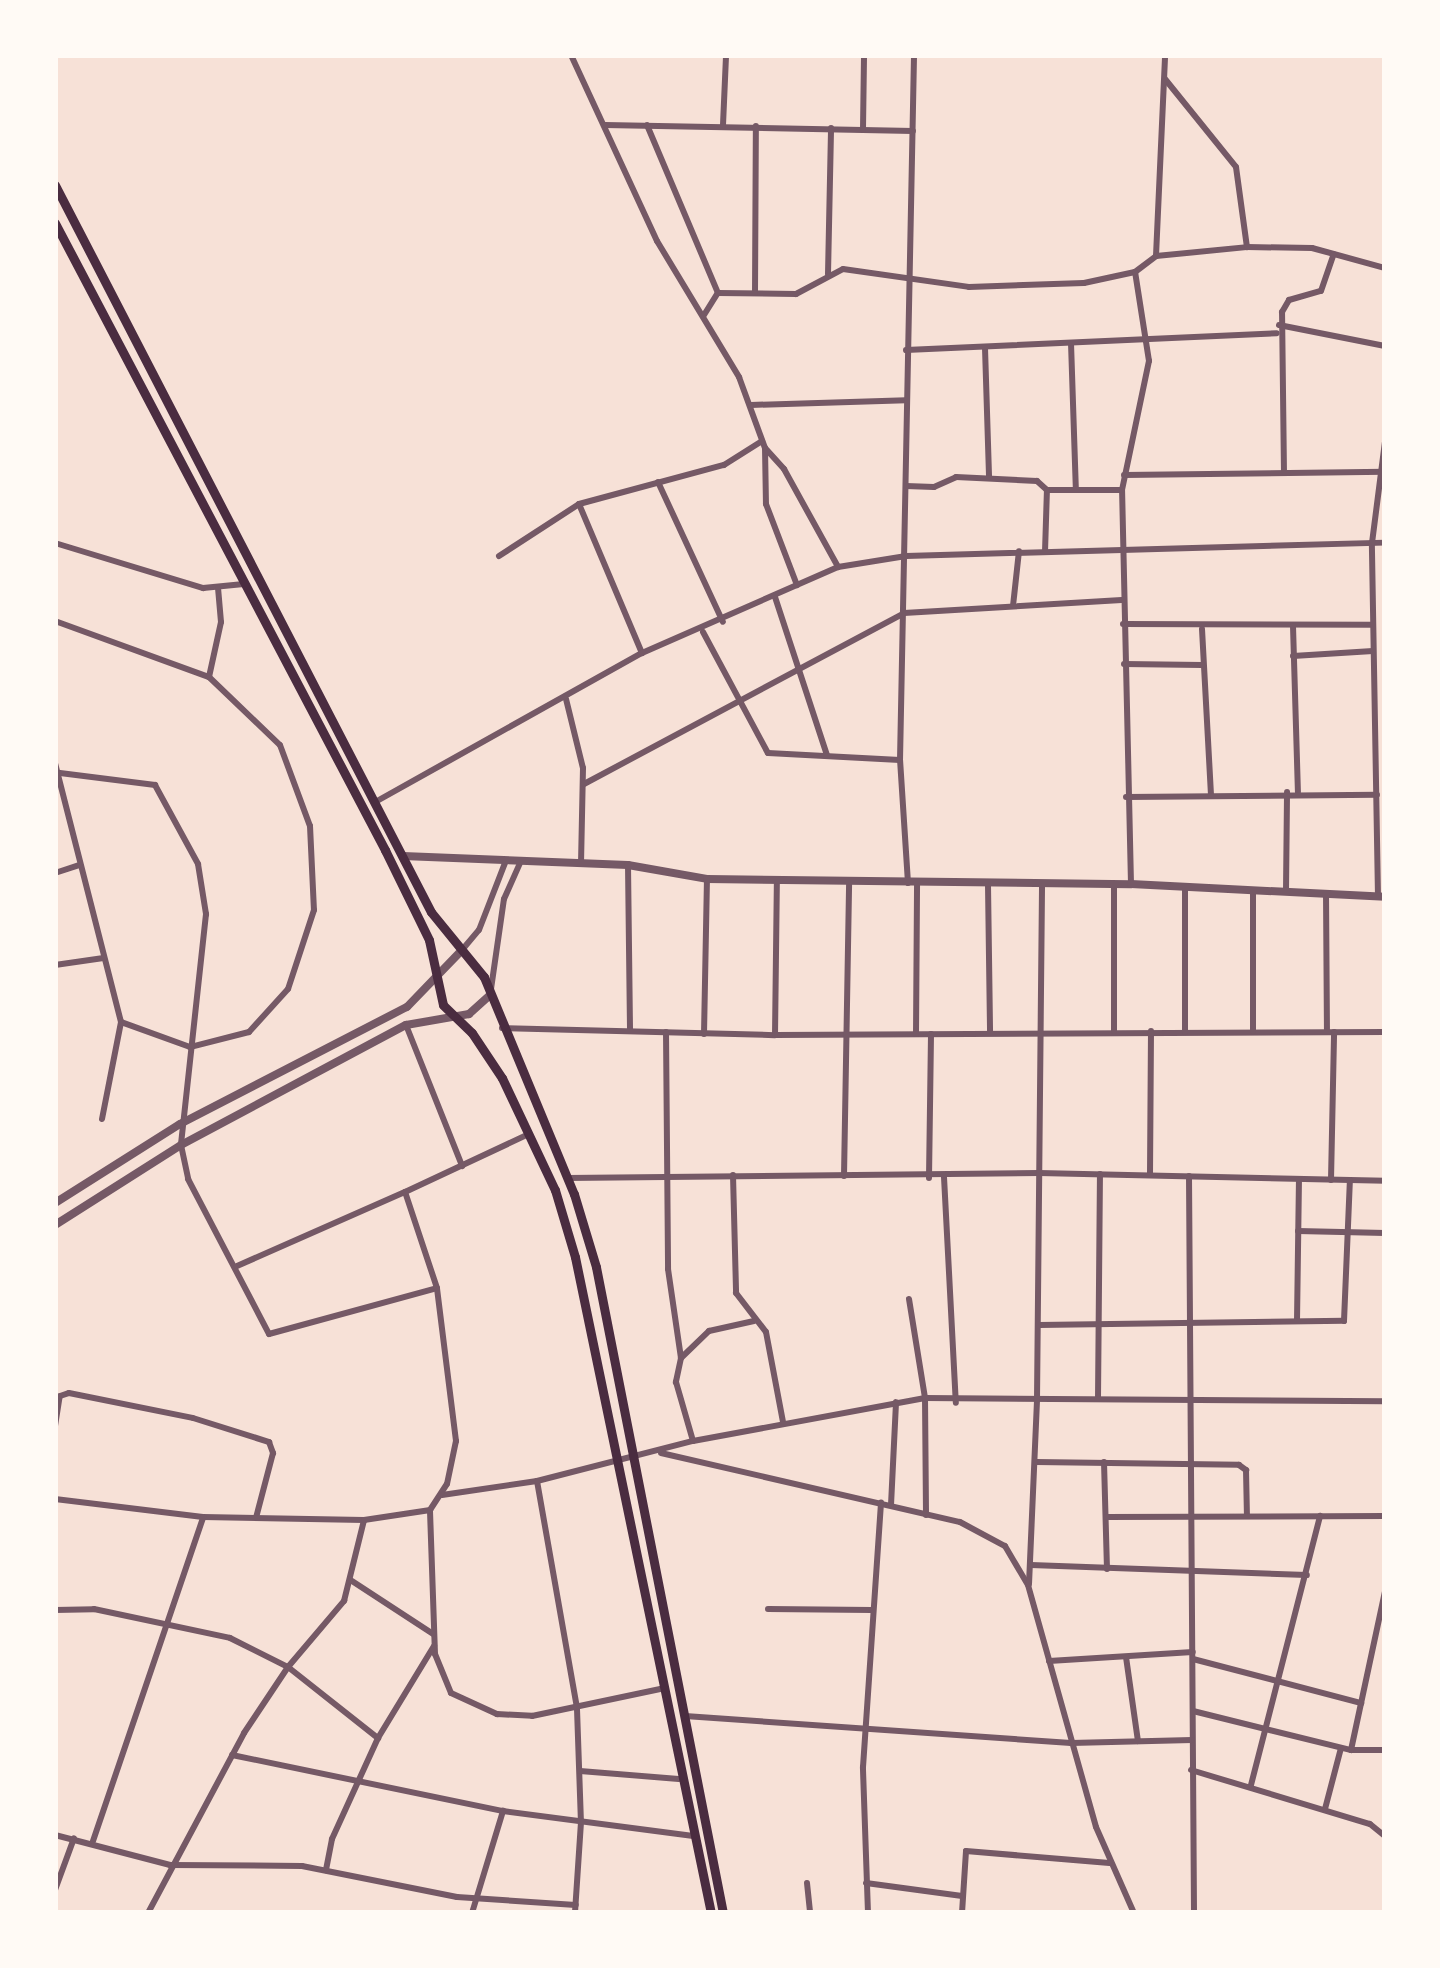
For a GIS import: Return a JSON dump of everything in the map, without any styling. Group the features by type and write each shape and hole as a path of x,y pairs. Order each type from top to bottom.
{"main road":[{"path":"55,185 377,800 438,925 490,995 500,1028 569,1181 604,1312 630,1460 723,1913"},
{"path":"55,223 429,940 436,978 452,1015 484,1050 530,1134 555,1190 587,1315 660,1689 711,1913"},
{"path":"555,1190 569,1181"},
{"path":"587,1315 604,1312"}],"street":[{"path":"571,55 657,241 704,315 751,405 763,444 766,504 797,585"},
{"path":"723,125 726,55"},
{"path":"863,130 864,55"},
{"path":"914,55 900,760 912,884 916,1034"},
{"path":"1156,256 1166,55"},
{"path":"1164,78 1236,166 1247,246"},
{"path":"647,124 718,293"},
{"path":"604,125 913,131"},
{"path":"755,293 756,126"},
{"path":"828,274 831,128"},
{"path":"718,293 796,294 828,274 843,270 968,287 1049,286 1135,272 1156,256 1247,246 1334,254 1385,268"},
{"path":"1284,473 1278,329 1289,300 1321,291 1334,254"},
{"path":"1131,884 1126,797 1122,490 1147,378 1147,338 1135,272"},
{"path":"704,315 718,293"},
{"path":"906,350 1278,329 1385,346"},
{"path":"1071,343 1076,490"},
{"path":"985,348 989,478"},
{"path":"751,405 906,400"},
{"path":"403,856 628,865 707,879 1131,884 1381,896 1377,796 1381,739 1373,651 1372,543 1385,442"},
{"path":"498,556 579,504 734,461 763,444"},
{"path":"763,444 784,469 838,567"},
{"path":"1124,475 1382,473"},
{"path":"906,486 989,478 1037,481 1047,490 1122,490"},
{"path":"658,482 722,622"},
{"path":"1046,552 1047,490"},
{"path":"579,504 642,653"},
{"path":"55,543 218,588 244,584"},
{"path":"377,800 566,699 642,653 703,632 838,567 906,556 1019,551 1385,543"},
{"path":"1013,606 1019,551"},
{"path":"209,677 221,622 218,588"},
{"path":"774,597 800,663 828,755"},
{"path":"584,784 800,663 904,613 1122,600"},
{"path":"55,621 209,677 280,745 310,826 316,887 299,965 277,1005 237,1037 190,1047 121,1022"},
{"path":"1123,624 1202,630 1373,624"},
{"path":"1293,626 1298,792"},
{"path":"1202,630 1211,796"},
{"path":"703,632 768,753 900,760"},
{"path":"1294,656 1373,651"},
{"path":"1124,664 1202,665"},
{"path":"566,699 584,784 580,862"},
{"path":"55,764 121,1022 102,1120"},
{"path":"60,774 155,785 167,797 205,886 181,1145 188,1179 273,1336 436,1288"},
{"path":"1126,797 1287,792 1377,796"},
{"path":"1286,891 1287,792"},
{"path":"55,1203 180,1124 411,1004 479,930 505,862"},
{"path":"55,1225 181,1145 406,1025 477,1011 490,995 504,899 520,863"},
{"path":"55,873 80,865"},
{"path":"628,865 630,1030"},
{"path":"704,1034 707,879"},
{"path":"775,1035 777,880"},
{"path":"844,1176 849,882"},
{"path":"1028,1585 1038,1400 1042,884"},
{"path":"1114,884 1114,1031"},
{"path":"988,885 990,1034"},
{"path":"1185,886 1185,1032"},
{"path":"1252,1031 1254,890"},
{"path":"1326,893 1331,1180"},
{"path":"55,965 103,958"},
{"path":"406,1025 462,1166"},
{"path":"500,1028 775,1035 1385,1032"},
{"path":"364,1029 371,1044"},
{"path":"1150,1174 1151,1031"},
{"path":"666,1032 668,1269 680,1358 676,1382 693,1441"},
{"path":"929,1178 931,1034"},
{"path":"237,1266 530,1134"},
{"path":"569,1181 733,1175 944,1178 1039,1173 1385,1180"},
{"path":"1098,1399 1100,1174"},
{"path":"733,1175 736,1294 766,1332 783,1422"},
{"path":"1188,1176 1194,1913"},
{"path":"944,1178 956,1403"},
{"path":"1297,1322 1299,1180"},
{"path":"1039,1325 1346,1320 1350,1180"},
{"path":"405,1192 436,1288 456,1442 442,1495 430,1510 434,1646 442,1684 464,1700 515,1716 577,1709 660,1689"},
{"path":"1298,1231 1385,1232"},
{"path":"909,1299 924,1398 926,1515"},
{"path":"680,1358 709,1332 754,1321"},
{"path":"55,1426 60,1396 69,1393 193,1418 269,1442 273,1453 256,1518"},
{"path":"442,1495 537,1481 660,1453 693,1441 924,1398 956,1403 1188,1398 1385,1401"},
{"path":"891,1505 896,1402"},
{"path":"660,1453 891,1505 994,1537 1028,1585 1110,1863 1134,1913"},
{"path":"1036,1462 1244,1466 1248,1516"},
{"path":"1104,1462 1107,1569"},
{"path":"55,1835 93,1841 170,1865 326,1870 478,1900 576,1909 581,1822 577,1709 537,1481"},
{"path":"55,1499 256,1518 364,1520 430,1510"},
{"path":"868,1913 866,1724 881,1503"},
{"path":"93,1841 203,1516"},
{"path":"1250,1785 1320,1516"},
{"path":"1106,1517 1385,1516"},
{"path":"148,1913 170,1865 232,1755 288,1666 344,1601 364,1520"},
{"path":"1031,1566 1306,1575"},
{"path":"352,1581 434,1634"},
{"path":"1351,1750 1385,1591"},
{"path":"768,1609 872,1610"},
{"path":"55,1610 169,1623 230,1638 288,1666 378,1738"},
{"path":"326,1870 356,1780 434,1646"},
{"path":"1048,1660 1193,1656 1362,1704"},
{"path":"1126,1657 1138,1741"},
{"path":"1193,1711 1351,1750 1385,1750"},
{"path":"683,1716 866,1724 1072,1743 1192,1740"},
{"path":"1325,1809 1342,1748"},
{"path":"232,1755 503,1811 692,1836"},
{"path":"1191,1770 1325,1809 1385,1836"},
{"path":"580,1772 679,1779"},
{"path":"472,1913 503,1811"},
{"path":"55,1890 74,1838"},
{"path":"962,1913 966,1852 1110,1863"},
{"path":"807,1883 810,1913"},
{"path":"866,1883 962,1896"}]}
